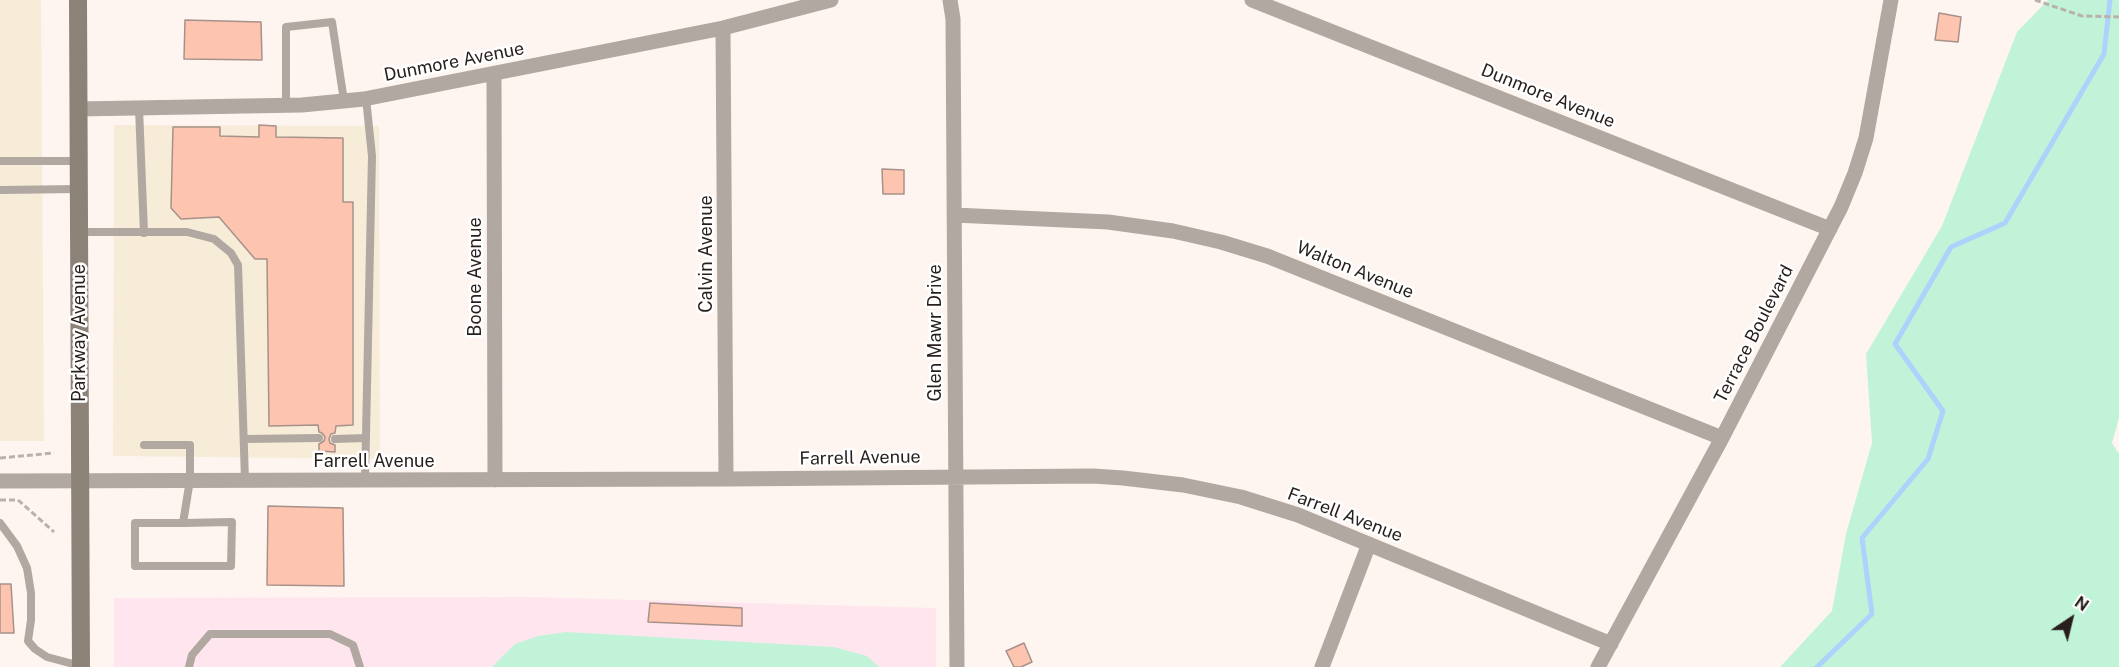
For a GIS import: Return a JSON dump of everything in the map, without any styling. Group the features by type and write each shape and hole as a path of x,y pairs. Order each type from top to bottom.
{"main road":[{"name":"Parkway Avenue","path":"78,0 81,667"}],"street":[{"name":"Dunmore Avenue","path":"78,109 286,105 366,98 494,75 723,28 831,0"},
{"name":"Glen Mawr Drive","path":"950,0 953,19 957,667"},
{"name":"Dunmore Avenue","path":"1252,0 1830,229"},
{"name":"Terrace Boulevard","path":"1598,667 1722,438 1830,229 1856,173 1866,138 1891,0"},
{"name":"Calvin Avenue","path":"723,28 726,479"},
{"name":"Boone Avenue","path":"494,75 495,480"},
{"name":"Walton Avenue","path":"954,215 1108,222 1173,231 1221,242 1267,256 1722,438"},
{"name":"Farrell Avenue","path":"0,481 1093,476 1183,485 1241,497 1286,512 1611,644"},
{"path":"1322,667 1369,544"}],"lane":[{"path":"286,105 286,27 332,22 345,101"},
{"path":"365,480 372,156 366,98"},
{"path":"139,108 144,233"},
{"path":"0,161 79,161"},
{"path":"0,190 78,189"},
{"path":"78,232 187,232 214,239 231,253 238,265 245,480"},
{"path":"244,439 319,438"},
{"path":"335,439 366,438"},
{"path":"144,445 190,445 190,480 183,523"},
{"path":"232,522 231,566 135,566 135,523 183,523 232,522"},
{"path":"0,524 17,546 27,568 31,593 28,641 47,657 81,667"},
{"path":"189,667 192,655 210,634 330,634 353,645 360,667"}],"path":[{"path":"2035,0 2082,16 2119,17"},
{"path":"0,458 54,453"},
{"path":"0,500 18,500 54,532"}],"shaded area":[{"path":"0,0 41,0 44,441 0,441"},
{"path":"114,125 379,126 380,459 113,456"},
{"path":"525,597 936,608 936,667 114,667 114,598"}],"green space":[{"path":"2048,0 2119,0 2119,418 2112,443 2119,454 2119,667 1780,667 1832,611 1846,534 1872,443 1866,354 1942,226 2017,32"},
{"path":"566,632 834,647 867,656 879,667 492,667 515,644 538,636"}],"building":[{"path":"1939,13 1961,17 1958,42 1935,40"},
{"path":"185,20 261,22 262,60 184,59"},
{"path":"259,125 276,126 276,137 343,138 343,202 353,202 353,425 336,426 335,433 331,434 329,439 330,443 335,445 335,452 319,451 319,444 324,441 325,437 319,432 318,425 269,426 267,259 255,259 219,217 181,219 171,208 173,127 220,127 220,136 259,137"},
{"path":"882,169 904,170 904,194 883,194"},
{"path":"268,506 343,508 344,586 267,585"},
{"path":"0,584 11,584 14,633 0,633"},
{"path":"650,603 742,608 742,626 648,622"},
{"path":"1024,643 1032,662 1021,667 1014,667 1006,651"}],"waterway":[{"path":"1817,667 1872,614 1862,538 1928,459 1943,411 1895,344 1951,247 2005,223 2104,54 2110,0"}]}
